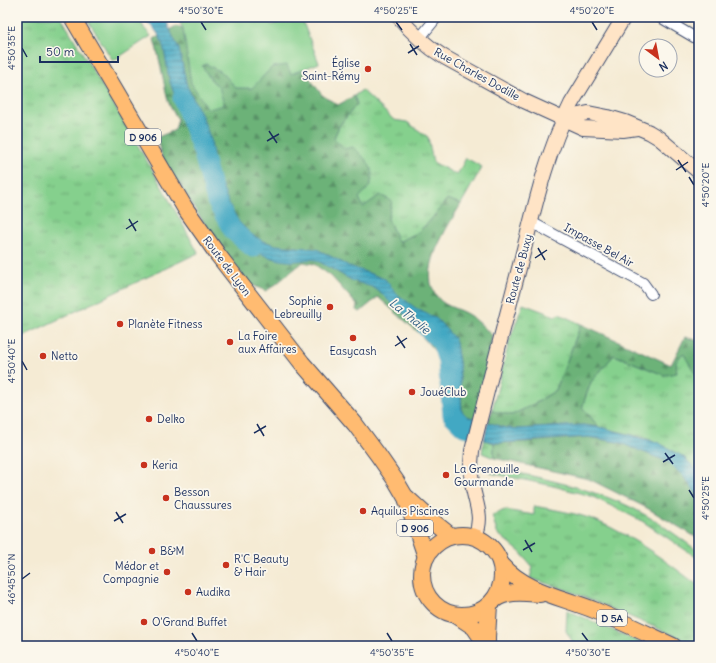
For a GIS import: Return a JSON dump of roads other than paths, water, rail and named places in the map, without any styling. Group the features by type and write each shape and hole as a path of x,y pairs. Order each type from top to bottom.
{"main road":[{"name":"Route de Lyon","path":"72,17 185,208 218,254 302,363 378,454 406,498 426,557"},
{"name":"Rue Charles Dodille","path":"399,17 419,39 444,57 524,101 564,118"},
{"name":"Route de Buxy","path":"475,536 479,521 472,483 472,451 549,156 564,118 624,17"},
{"path":"564,118 588,113 625,122 649,132 664,142 699,172"},
{"name":"Route de Lyon","path":"406,498 451,536"},
{"path":"463,534 475,536 487,542 496,552 502,565 503,577 500,589 492,602 487,646 474,627 456,615 443,611 433,603 425,592 422,579 422,566 426,557 436,544 451,536 463,534"},
{"name":"D 5A","path":"502,565 510,574 520,581 549,595 595,610 673,646"},
{"name":"D 5A","path":"492,602 500,595 516,593 549,595"},
{"path":"456,615 473,614 492,602"}],"street":[{"path":"419,39 437,17"},
{"path":"660,17 699,40"},
{"name":"Impasse Bel Air","path":"531,222 643,283 652,294"}],"water":[{"path":"144,17 167,17 168,26 179,49 187,86 202,116 211,140 214,165 219,180 231,208 239,222 251,234 263,241 276,245 317,249 349,266 385,279 397,294 417,309 437,319 454,338 456,343 459,362 462,411 466,416 476,419 472,433 457,428 454,423 450,405 446,354 436,338 397,309 379,291 372,287 353,281 316,260 285,261 261,254 239,238 223,216 211,191 204,169 197,137 170,82 164,48 161,40 152,26 144,21"},
{"path":"488,422 505,428 519,429 583,425 604,428 659,443 684,457 699,473 699,497 682,475 668,462 618,442 588,437 499,443 484,440"}],"waterway":[{"name":"La Thalie","path":"182,98 203,154 216,201 233,231 253,248"},
{"name":"La Thalie","path":"426,327 441,342 447,361 452,415 464,427 473,429"}],"place":[{"name":"Église Saint-Rémy","path":"368,69"},
{"name":"Sophie Lebreuilly","path":"330,307"},
{"name":"Planète Fitness","path":"120,324"},
{"name":"Easycash","path":"353,338"},
{"name":"La Foire aux Affaires","path":"230,342"},
{"name":"Netto","path":"43,356"},
{"name":"JouéClub","path":"412,392"},
{"name":"Delko","path":"149,419"},
{"name":"Keria","path":"144,465"},
{"name":"La Grenouille Gourmande","path":"446,475"},
{"name":"Besson Chaussures","path":"166,498"},
{"name":"Aquilus Piscines","path":"363,511"},
{"name":"B&M","path":"152,551"},
{"name":"R'C Beauty & Hair","path":"226,565"},
{"name":"Médor et Compagnie","path":"167,572"},
{"name":"Audika","path":"188,592"},
{"name":"O'Grand Buffet","path":"144,622"}]}
